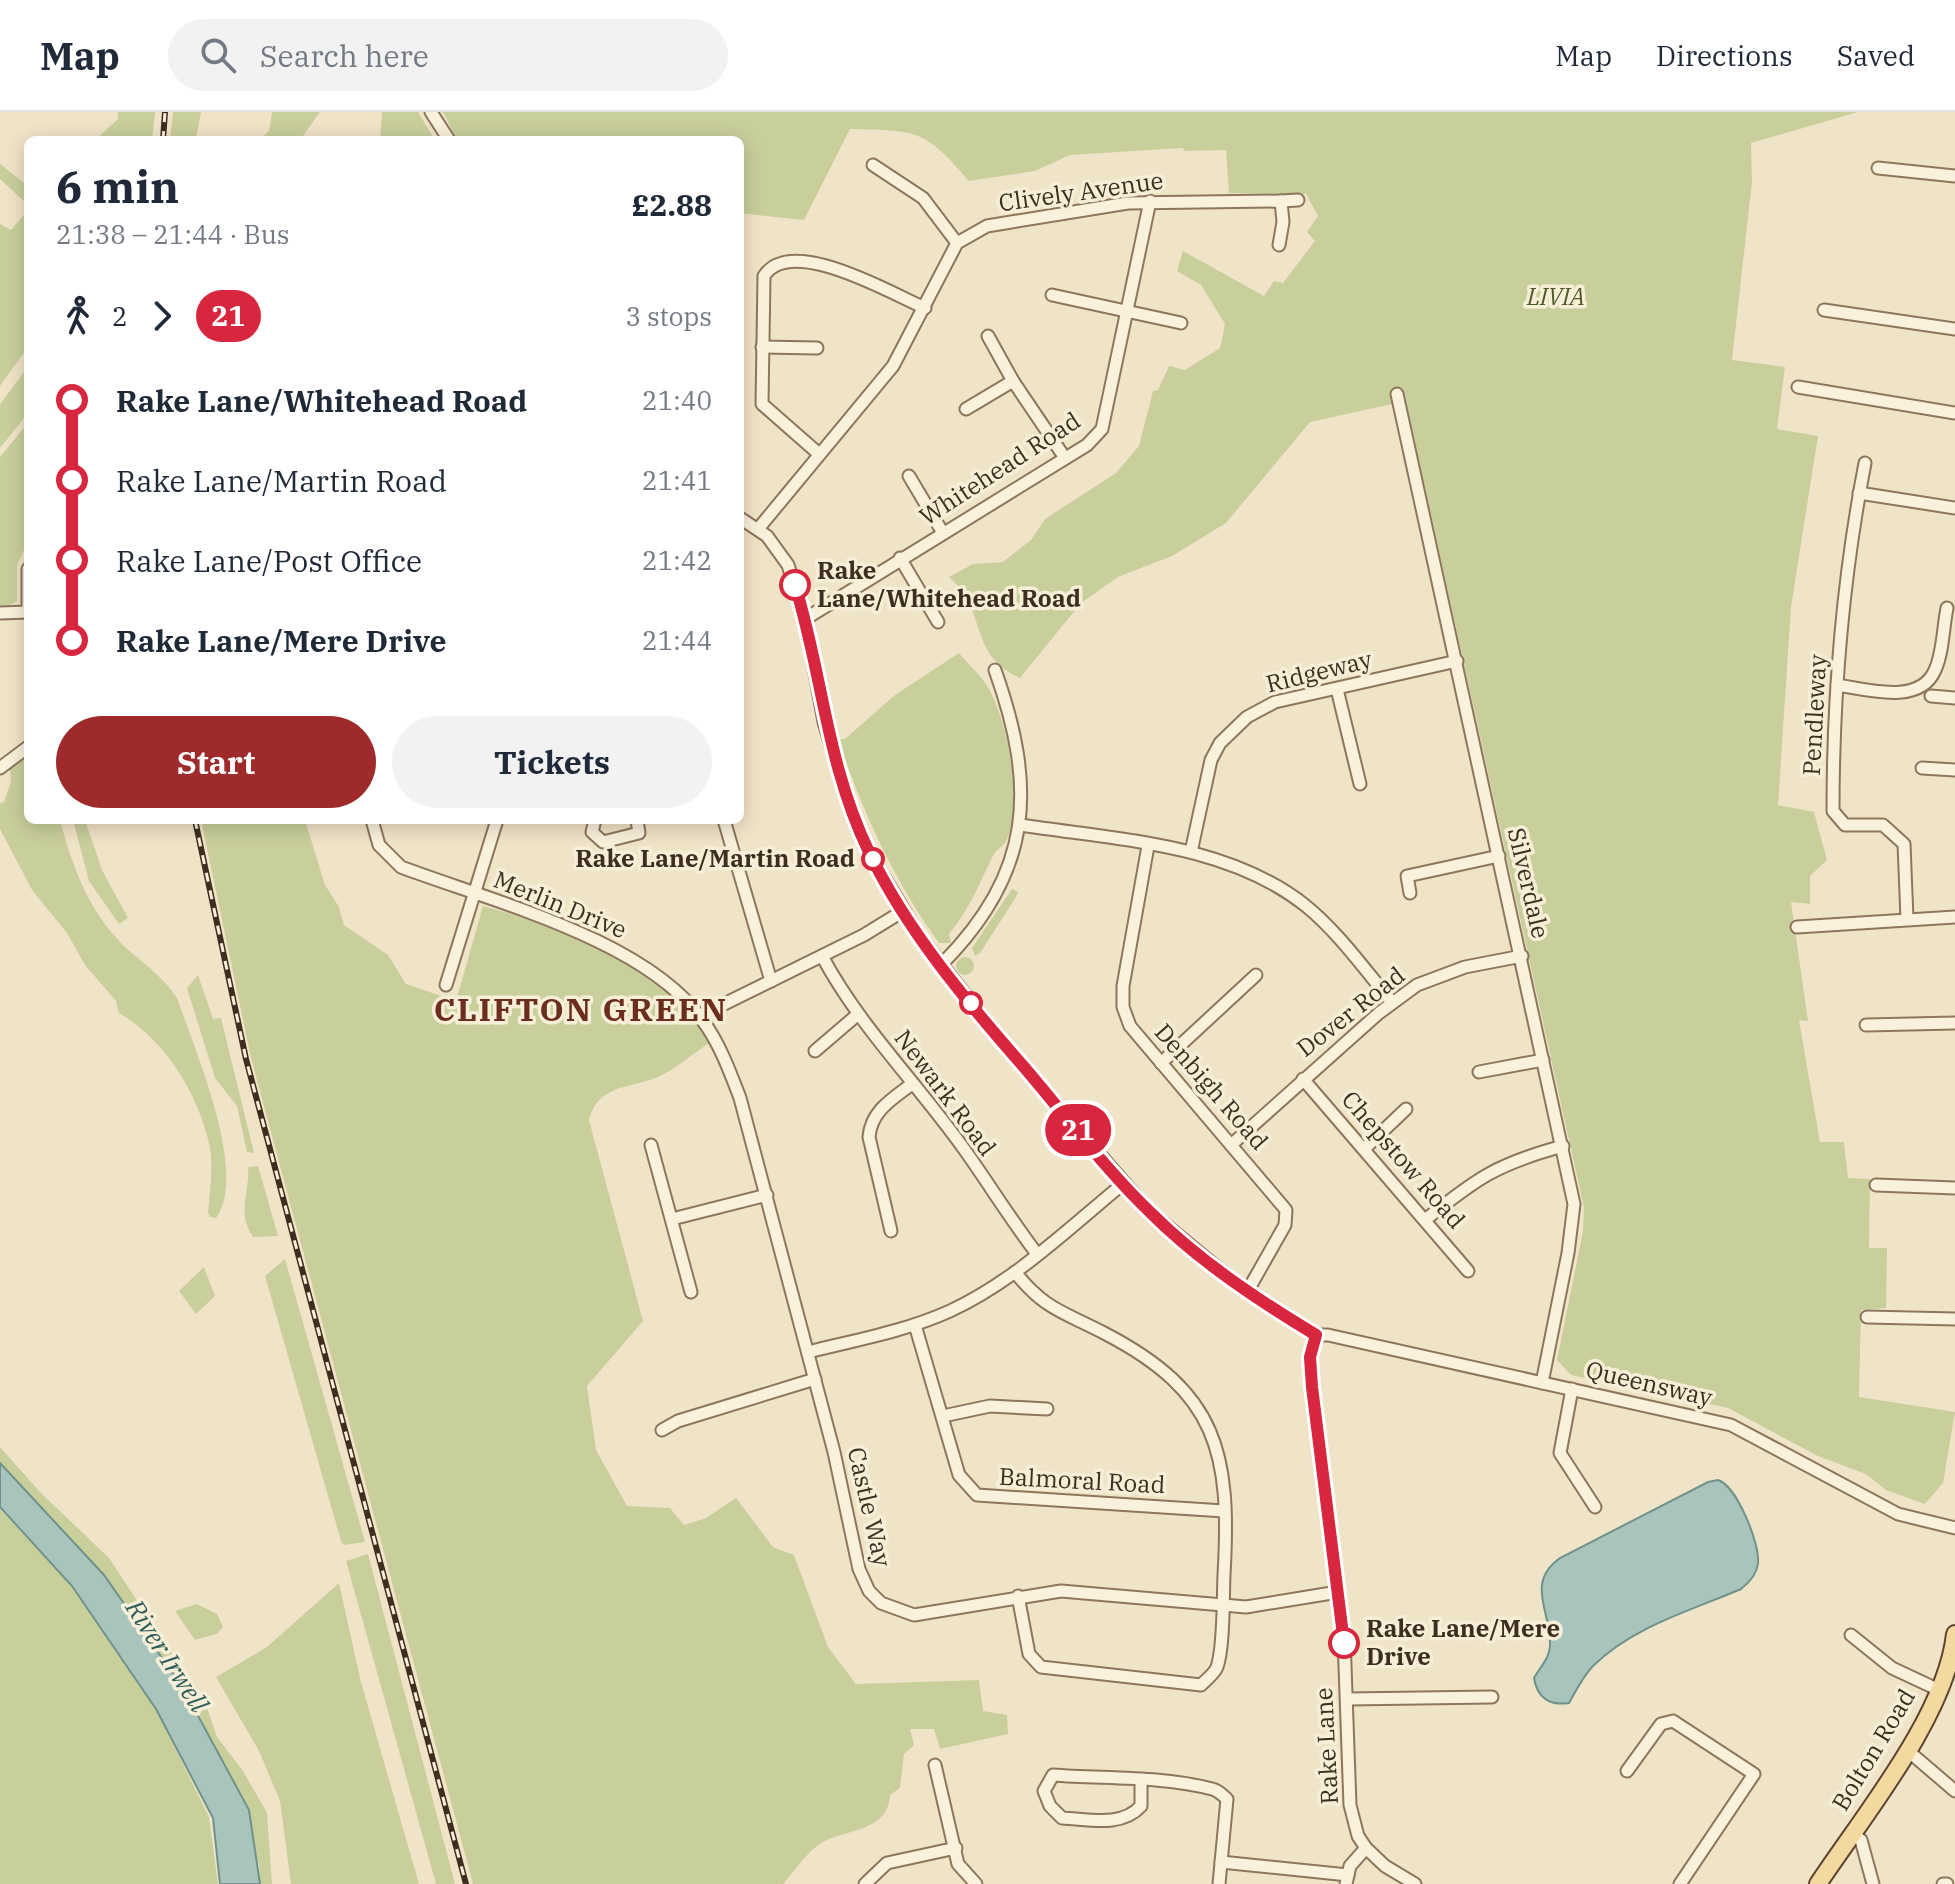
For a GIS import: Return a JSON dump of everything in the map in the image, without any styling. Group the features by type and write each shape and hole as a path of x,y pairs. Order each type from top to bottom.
{"main road":[{"name":"Bolton Road","path":"1818,1884 1907,1750 1939,1690 1955,1642"}],"street":[{"path":"431,112 446,136"},
{"path":"758,529 893,366 957,243 923,198 873,165"},
{"path":"1878,168 1955,176"},
{"name":"Clively Avenue","path":"957,243 987,226 1150,201 1298,200"},
{"name":"Whitehead Road","path":"805,619 867,584 900,558 1087,445 1102,429 1150,201"},
{"path":"1279,245 1283,222 1281,201"},
{"path":"819,454 762,404 764,276 774,265 830,264 925,308"},
{"path":"1052,295 1181,323"},
{"path":"1824,310 1955,329"},
{"path":"988,336 1013,381 1065,458"},
{"path":"762,347 817,348"},
{"path":"966,409 1013,381"},
{"path":"1798,387 1955,413"},
{"name":"Silverdale","path":"1397,394 1574,1204 1568,1253 1542,1383"},
{"name":"Pendleway","path":"1865,463 1837,685 1833,811 1845,825 1883,825 1904,844 1907,919"},
{"path":"909,476 943,533"},
{"path":"1859,493 1955,508"},
{"path":"744,520 758,529 784,557 805,619 824,722 844,789 869,852 903,911 1002,1042 1124,1183 1176,1237 1247,1292 1316,1335"},
{"path":"900,558 938,622"},
{"path":"1837,685 1901,693 1923,686 1935,671 1947,608"},
{"path":"0,613 24,610"},
{"name":"Ridgeway","path":"1191,852 1211,760 1231,731 1275,702 1457,661"},
{"path":"942,964 972,931 1000,889 1021,825 1021,769 1011,716 995,670"},
{"path":"1337,689 1360,784"},
{"path":"1931,696 1955,698"},
{"path":"0,768 24,750"},
{"path":"1922,768 1955,770"},
{"name":"Merlin Drive","path":"373,824 379,845 401,867 602,941 648,968 702,1019"},
{"path":"446,985 496,824"},
{"path":"594,824 592,832 603,842 639,833 640,824"},
{"path":"725,824 771,981"},
{"path":"1021,825 1191,852 1230,862 1274,884 1306,906 1392,1002"},
{"name":"Denbigh Road","path":"1148,846 1123,986 1123,1007 1130,1026 1284,1205 1287,1215 1285,1225 1247,1292"},
{"path":"1410,893 1407,876 1499,856"},
{"path":"702,1019 903,911"},
{"path":"1797,927 1955,917"},
{"name":"Newark Road","path":"822,956 857,1015 964,1149 995,1199 1037,1254"},
{"name":"Dover Road","path":"1231,1145 1392,1002 1417,985 1465,967 1522,956"},
{"path":"1161,1063 1256,975"},
{"path":"815,1051 857,1015"},
{"name":"Castle Way","path":"702,1019 724,1057 740,1098 815,1379 859,1569 875,1597 897,1611 914,1615 1061,1591 1246,1607 1338,1592"},
{"path":"1866,1025 1955,1023"},
{"path":"1479,1072 1543,1060"},
{"name":"Chepstow Road","path":"1303,1079 1468,1271"},
{"path":"891,1231 869,1137 870,1125 874,1115 912,1084"},
{"path":"1364,1149 1406,1109"},
{"path":"651,1145 691,1292"},
{"path":"1425,1220 1477,1178 1513,1160 1563,1146"},
{"path":"808,1352 915,1325 952,1310 1015,1272 1124,1183"},
{"path":"1876,1185 1955,1188"},
{"path":"672,1219 767,1195"},
{"path":"1015,1272 1050,1309 1140,1352 1186,1389 1207,1421 1225,1484 1217,1668 1201,1685 1041,1667 1029,1654 1018,1596"},
{"path":"1867,1317 1955,1319"},
{"name":"Balmoral Road","path":"915,1325 959,1475 967,1487 982,1497 1224,1511"},
{"name":"Queensway","path":"1316,1335 1328,1335 1731,1425 1898,1514 1955,1528"},
{"name":"Rake Lane","path":"1316,1335 1310,1357 1312,1387 1338,1592 1347,1699 1350,1805 1358,1836 1366,1848"},
{"path":"662,1430 678,1421 815,1379"},
{"path":"1572,1389 1560,1453 1595,1507"},
{"path":"943,1416 990,1406 1047,1409"},
{"path":"1851,1635 1892,1668 1939,1690"},
{"path":"1347,1699 1492,1697"},
{"path":"1627,1771 1661,1724 1673,1721 1754,1774 1680,1884"},
{"path":"1907,1750 1955,1791"},
{"path":"935,1765 958,1864 976,1884"},
{"path":"1141,1781 1141,1806 1134,1814 1118,1821 1062,1818 1050,1806 1044,1791 1053,1775 1141,1781 1216,1789 1227,1799 1219,1884"},
{"path":"1851,1833 1861,1840 1873,1884"},
{"path":"865,1884 887,1863 956,1848"},
{"path":"1221,1862 1347,1880 1350,1866 1366,1848 1385,1866 1415,1884"}],"green space":[{"path":"118,112 155,112 152,136 99,136 118,119"},
{"path":"173,112 201,112 197,136 170,136"},
{"path":"272,112 320,112 303,136 263,136 269,131"},
{"path":"382,112 418,112 433,136 380,136"},
{"name":"LIVIA","path":"443,112 1858,112 1751,143 1752,182 1732,360 1785,367 1777,429 1818,436 1791,607 1778,805 1814,812 1827,860 1810,876 1810,904 1791,902 1808,1021 1799,1020 1820,1142 1844,1142 1848,1178 1870,1179 1869,1248 1887,1248 1886,1308 1861,1310 1859,1397 1955,1412 1943,1483 1925,1504 1886,1490 1866,1474 1818,1456 1728,1408 1571,1375 1557,1360 1583,1231 1584,1208 1406,401 1310,422 1226,523 1172,556 1118,577 1081,603 1020,678 992,657 970,604 949,577 973,564 1003,562 1031,540 1045,519 1116,473 1139,446 1153,391 1158,390 1169,366 1185,370 1220,348 1225,324 1201,285 1177,271 1183,251 1264,296 1274,281 1283,283 1315,241 1307,232 1318,216 1306,194 1229,193 1226,150 1184,151 1183,148 1070,155 1035,171 969,181 941,151 918,136 850,129 804,220 744,213 744,136 455,136"},
{"path":"0,164 24,183 24,201 0,179"},
{"path":"24,215 24,353 0,386 0,224 11,230"},
{"path":"24,372 24,418 0,448 0,404"},
{"path":"24,428 24,550 17,565 17,601 5,608 0,607 0,457"},
{"path":"959,653 984,681 997,705 1012,765 1014,807 1006,841 994,854 969,905 949,934 951,943 939,943 881,845 838,739 845,739 895,695"},
{"path":"24,759 24,824 61,824 78,876 95,909 118,940 177,998 206,1078 223,1142 226,1172 224,1198 216,1218 210,1217 208,1212 209,1143 187,1087 165,1053 136,1024 119,1013 116,1001 85,965 67,933 32,890 0,829 0,803 4,802 11,782 10,769"},
{"path":"74,824 86,824 102,870 128,918 119,924 89,881"},
{"path":"202,824 306,824 325,885 339,907 344,925 388,955 406,984 456,1001 483,906 548,926 610,953 666,991 689,1015 709,1043 662,1075 606,1094 593,1109 589,1120 643,1321 587,1386 596,1450 627,1506 670,1508 684,1525 706,1518 736,1498 773,1547 794,1555 828,1647 856,1684 979,1680 983,1711 1007,1715 1008,1734 940,1749 934,1729 910,1729 914,1745 904,1754 900,1788 890,1795 881,1817 861,1829 817,1846 783,1884 473,1884 251,1058"},
{"path":"1012,889 1018,892 1016,897 975,956 972,948"},
{"path":"965,957 974,966 965,975 956,966"},
{"path":"198,975 213,1019 221,1018 254,1153 247,1152 237,1106 215,1078 187,988"},
{"path":"258,1166 278,1236 253,1237 245,1219 248,1167"},
{"path":"285,1259 365,1542 344,1545 341,1541 265,1276"},
{"path":"204,1267 215,1296 196,1314 179,1291"},
{"path":"0,1447 41,1493 109,1558 206,1705 217,1737 243,1771 267,1813 272,1884 260,1884 259,1864 104,1575 0,1463"},
{"path":"0,1509 72,1586 156,1709 209,1817 218,1884 0,1884"},
{"path":"368,1554 455,1884 436,1884 346,1561"},
{"path":"339,1583 361,1682 419,1884 291,1884 280,1801 259,1751 216,1677 267,1647"},
{"path":"197,1604 217,1614 223,1627 217,1634 195,1640 175,1611"}],"water":[{"path":"0,1463 104,1575 183,1688 249,1810 260,1884 220,1884 213,1818 156,1709 72,1586 0,1507"},
{"path":"1718,1480 1733,1493 1751,1530 1758,1563 1750,1581 1741,1589 1626,1640 1593,1666 1569,1703 1550,1702 1541,1695 1534,1678 1550,1650 1542,1588 1550,1568 1560,1558 1708,1482"}],"railway":[{"path":"163,136 165,112"},
{"path":"196,824 246,1059 466,1884"}],"bus line":[{"name":"21","path":"795,585 805,619 824,722 844,789 869,852 919,935 1002,1042 1149,1211 1176,1237 1247,1292 1316,1335 1310,1357 1312,1387 1344,1643"}],"place":[{"name":"Rake Lane/Whitehead Road","path":"795,585"},
{"name":"Rake Lane/Martin Road","path":"873,859"},
{"name":"Rake Lane/Mere Drive","path":"1344,1643"}],"district":[{"name":"CLIFTON GREEN","path":"581,1010"}],"water label":[{"name":"River Irwell","path":"167,1656"}]}
